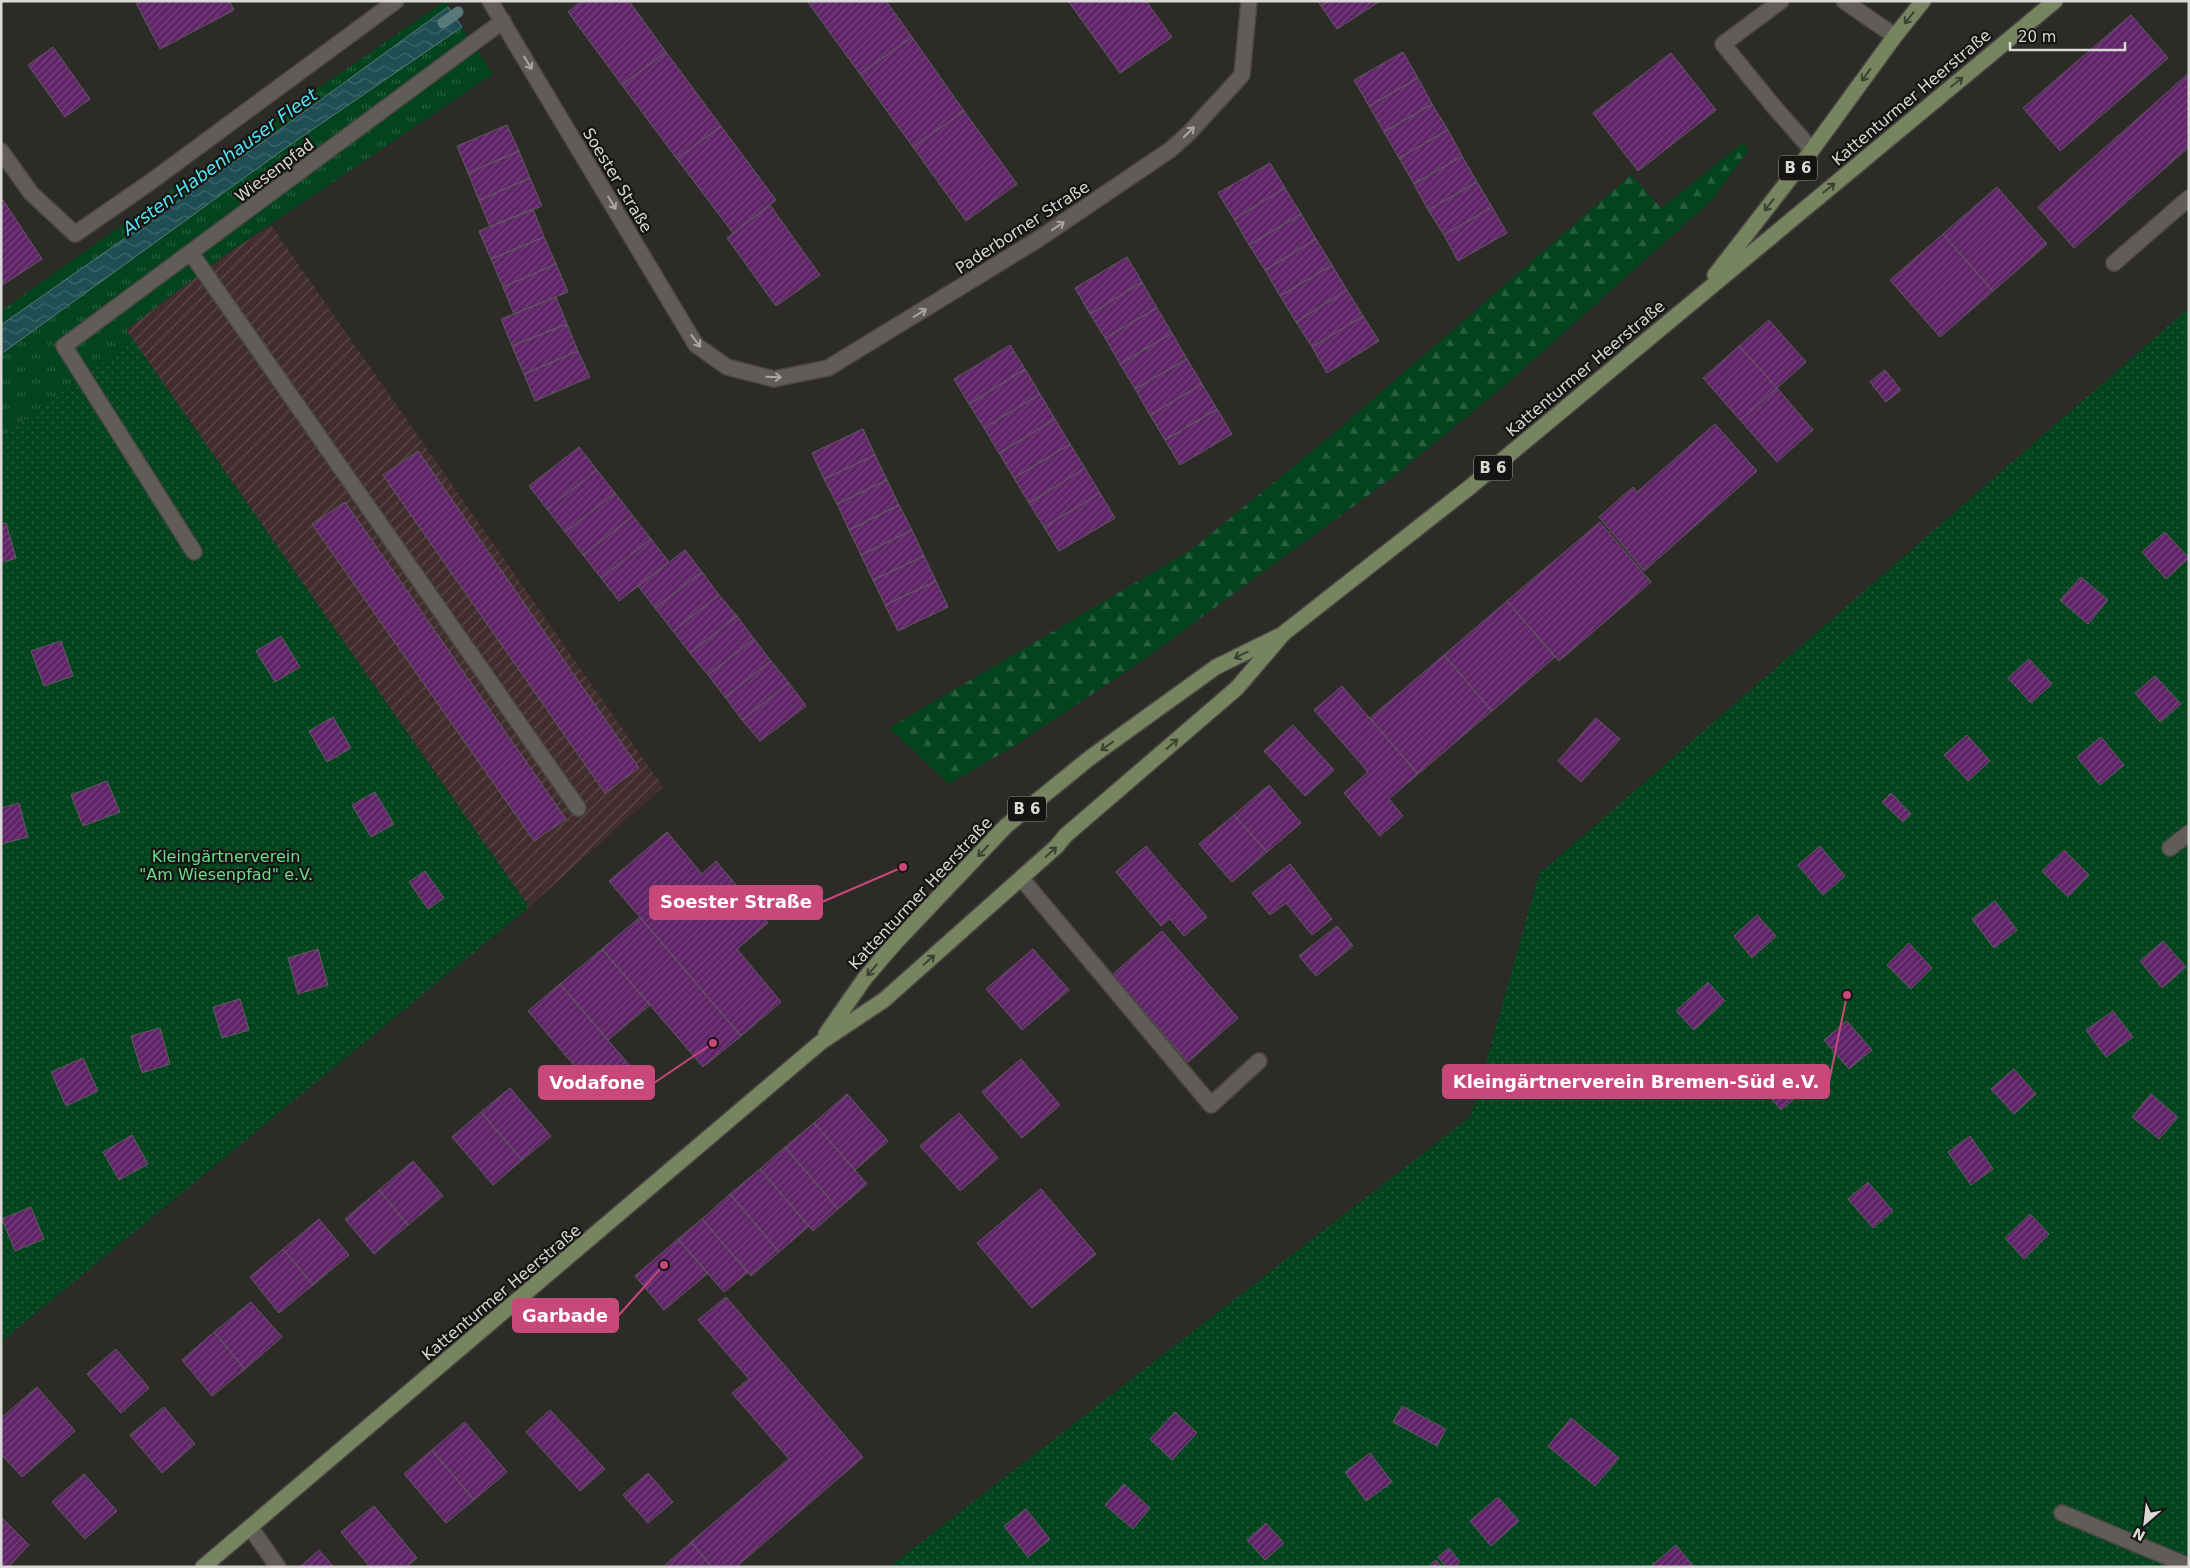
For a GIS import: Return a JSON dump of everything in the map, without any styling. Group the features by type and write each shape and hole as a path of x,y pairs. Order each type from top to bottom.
{"main road":[{"name":"Kattenturmer Heerstraße","path":"1697,297 1812,150 1922,1"},
{"name":"Kattenturmer Heerstraße","path":"821,1042 865,978 895,943 1006,826 1091,757 1216,667 1284,633 1470,488 1697,297 2055,1"},
{"name":"Kattenturmer Heerstraße","path":"203,1567 821,1042 884,1000 1022,878 1056,847 1066,835 1237,688 1284,633"}],"street":[{"path":"1,151 31,193 76,234 149,183 396,1"},
{"name":"Soester Straße","path":"490,1 696,345 726,367"},
{"name":"Paderborner Straße","path":"726,367 774,379 828,368 1037,240 1170,150 1189,133 1242,75 1249,1"},
{"path":"1781,1 1724,44 1775,108 1812,150"},
{"path":"1844,1 1895,36"},
{"name":"Wiesenpfad","path":"194,552 64,346 503,21"},
{"path":"2114,263 2189,198"},
{"path":"191,253 578,808"},
{"path":"2170,848 2189,833"},
{"path":"1022,878 1211,1105 1258,1060"},
{"path":"2062,1513 2189,1566"},
{"path":"250,1527 278,1567"}],"shaded area":[{"path":"271,225 663,787 529,907 126,330 225,255"}],"green space":[{"path":"445,1 493,74 225,255 126,330 134,341 1,437 1,311 195,173"},
{"path":"1743,143 1749,150 1712,200 1508,383 1392,478 1142,661 1016,745 949,784 889,728 1191,550 1333,434 1631,175 1661,208"},
{"path":"2189,308 2189,1567 889,1567 1471,1116 1539,874"},
{"name":"Kleingärtnerverein \"Am Wiesenpfad\" e.V.","path":"134,341 529,907 1,1342 1,437"}],"water":[{"path":"448,7 462,27 284,149 1,354 1,325 271,136"}],"building":[{"path":"135,1 229,1 234,10 160,49"},
{"path":"581,1 629,1 666,52 622,85 568,12"},
{"path":"807,1 886,1 912,37 860,74"},
{"path":"1068,1 1146,1 1172,37 1120,73"},
{"path":"1318,1 1329,1 1321,6"},
{"path":"1329,1 1380,1 1337,29 1321,6"},
{"path":"2131,15 2168,58 2060,151 2023,108"},
{"path":"912,37 964,111 913,147 860,74"},
{"path":"53,47 90,99 65,117 28,65"},
{"path":"666,52 721,126 677,159 622,85"},
{"path":"1403,52 1418,78 1369,106 1354,80"},
{"path":"1671,53 1716,110 1638,171 1593,113"},
{"path":"2189,73 2189,147 2074,248 2038,207"},
{"path":"1418,78 1432,104 1384,132 1369,106"},
{"path":"1432,104 1448,130 1399,158 1384,132"},
{"path":"964,111 1017,184 966,221 913,147"},
{"path":"507,125 519,151 468,173 457,146"},
{"path":"721,126 776,200 733,233 677,159"},
{"path":"1448,130 1462,156 1414,184 1399,158"},
{"path":"519,151 530,178 479,200 468,173"},
{"path":"1462,156 1477,182 1428,210 1414,184"},
{"path":"1270,163 1285,188 1234,219 1218,193"},
{"path":"530,178 542,206 490,227 479,200"},
{"path":"1477,182 1492,207 1444,235 1428,210"},
{"path":"1997,187 2047,244 1993,291 1943,234"},
{"path":"1285,188 1301,214 1249,245 1234,219"},
{"path":"1,197 42,259 1,286"},
{"path":"770,205 820,275 776,306 727,238"},
{"path":"1492,207 1507,233 1458,261 1444,235"},
{"path":"533,209 544,237 491,259 479,231"},
{"path":"1301,214 1316,239 1265,270 1249,245"},
{"path":"1943,234 1993,291 1940,337 1890,280"},
{"path":"544,237 556,264 503,287 491,259"},
{"path":"1316,239 1332,265 1280,296 1265,270"},
{"path":"1127,257 1142,282 1090,314 1075,288"},
{"path":"556,264 568,292 514,314 503,287"},
{"path":"1332,265 1347,290 1296,322 1280,296"},
{"path":"1142,282 1157,308 1105,338 1090,314"},
{"path":"1347,290 1363,316 1312,347 1296,322"},
{"path":"556,297 567,324 512,346 501,319"},
{"path":"1157,308 1172,333 1120,364 1105,338"},
{"path":"1363,316 1379,341 1327,373 1312,347"},
{"path":"1769,320 1806,362 1777,388 1739,346"},
{"path":"567,324 578,351 524,374 512,346"},
{"path":"1172,333 1187,359 1135,389 1120,364"},
{"path":"1010,345 1025,369 969,404 954,379"},
{"path":"1739,346 1777,388 1740,420 1703,378"},
{"path":"578,351 590,377 535,401 524,374"},
{"path":"1187,359 1202,384 1150,415 1135,389"},
{"path":"1025,369 1040,394 984,428 969,404"},
{"path":"1885,370 1901,390 1886,402 1870,382"},
{"path":"1202,384 1217,409 1165,440 1150,415"},
{"path":"1777,388 1813,430 1777,462 1740,420"},
{"path":"1040,394 1055,419 999,453 984,428"},
{"path":"1217,409 1232,434 1180,465 1165,440"},
{"path":"1055,419 1070,444 1014,478 999,453"},
{"path":"1715,424 1757,471 1644,571 1599,517 1633,487 1637,492"},
{"path":"863,429 875,455 824,479 812,453"},
{"path":"1070,444 1085,468 1029,503 1014,478"},
{"path":"579,447 597,470 547,509 529,486"},
{"path":"418,451 639,768 605,793 383,475"},
{"path":"875,455 887,480 837,504 824,479"},
{"path":"1085,468 1100,493 1044,527 1029,503"},
{"path":"597,470 615,493 565,532 547,509"},
{"path":"887,480 899,505 849,530 837,504"},
{"path":"615,493 633,516 583,555 565,532"},
{"path":"1100,493 1115,518 1059,551 1044,527"},
{"path":"345,502 566,819 534,841 312,524"},
{"path":"899,505 912,530 861,555 849,530"},
{"path":"633,516 651,539 601,578 583,555"},
{"path":"1600,522 1651,582 1559,661 1507,601"},
{"path":"6,523 16,558 1,563 1,524"},
{"path":"912,530 924,556 873,580 861,555"},
{"path":"2165,532 2189,558 2166,579 2142,552"},
{"path":"651,539 669,562 619,601 601,578"},
{"path":"685,550 702,572 655,608 638,586"},
{"path":"924,556 936,581 885,605 873,580"},
{"path":"702,572 719,595 673,631 655,608"},
{"path":"2081,577 2108,600 2088,624 2060,600"},
{"path":"936,581 948,607 898,631 885,605"},
{"path":"719,595 737,616 690,653 673,631"},
{"path":"1507,601 1555,657 1492,711 1444,655"},
{"path":"737,616 754,639 708,675 690,653"},
{"path":"281,636 300,667 275,682 256,651"},
{"path":"754,639 771,661 725,697 708,675"},
{"path":"61,641 73,676 44,686 31,651"},
{"path":"1444,655 1492,711 1418,774 1370,718"},
{"path":"2029,659 2052,684 2031,703 2008,678"},
{"path":"771,661 789,683 742,720 725,697"},
{"path":"2155,676 2181,704 2160,722 2135,693"},
{"path":"789,683 806,706 760,741 742,720"},
{"path":"1342,686 1418,774 1389,799 1403,816 1380,836 1344,793 1368,772 1314,710"},
{"path":"333,717 351,748 327,762 309,731"},
{"path":"1596,718 1620,739 1581,782 1558,761"},
{"path":"1293,725 1334,770 1305,796 1264,751"},
{"path":"1967,735 1990,761 1968,781 1944,755"},
{"path":"2101,737 2124,765 2100,785 2077,757"},
{"path":"107,781 120,812 83,826 71,795"},
{"path":"1269,785 1301,823 1267,852 1234,815"},
{"path":"375,792 394,824 371,837 352,805"},
{"path":"1891,793 1911,814 1903,822 1882,802"},
{"path":"19,803 28,837 1,844 1,808"},
{"path":"1234,815 1267,852 1232,882 1199,844"},
{"path":"667,832 702,874 716,861 768,923 737,949 781,1002 741,1036 609,881"},
{"path":"1146,846 1207,917 1184,936 1170,919 1161,926 1116,872"},
{"path":"1820,846 1845,876 1823,895 1798,865"},
{"path":"2064,850 2089,875 2068,897 2042,871"},
{"path":"1290,864 1332,919 1312,935 1286,903 1270,915 1252,893"},
{"path":"425,871 444,898 428,909 409,882"},
{"path":"1995,901 2017,930 1994,948 1972,919"},
{"path":"1757,915 1776,936 1752,958 1734,936"},
{"path":"640,917 741,1036 703,1067 602,949"},
{"path":"1337,926 1353,946 1316,976 1299,956"},
{"path":"1162,931 1238,1018 1188,1062 1112,975"},
{"path":"2163,941 2186,967 2162,988 2140,961"},
{"path":"1909,943 1932,968 1911,989 1887,965"},
{"path":"318,949 328,985 298,994 288,958"},
{"path":"602,949 650,1005 608,1040 560,984"},
{"path":"1033,949 1069,990 1022,1030 986,989"},
{"path":"1708,982 1725,1001 1694,1030 1676,1011"},
{"path":"560,984 631,1067 599,1095 528,1011"},
{"path":"240,999 249,1030 222,1038 213,1007"},
{"path":"2113,1011 2133,1037 2106,1057 2086,1030"},
{"path":"1847,1021 1872,1050 1849,1069 1824,1040"},
{"path":"160,1028 170,1064 142,1073 131,1036"},
{"path":"83,1058 98,1091 66,1106 51,1072"},
{"path":"1021,1059 1060,1105 1022,1138 982,1092"},
{"path":"1768,1065 1795,1098 1781,1110 1754,1077"},
{"path":"2014,1069 2036,1094 2014,1114 1991,1089"},
{"path":"510,1088 551,1136 522,1160 481,1112"},
{"path":"847,1094 888,1141 855,1170 814,1123"},
{"path":"2151,1094 2178,1117 2159,1139 2132,1117"},
{"path":"481,1112 522,1160 493,1185 452,1137"},
{"path":"959,1113 998,1158 960,1191 920,1146"},
{"path":"814,1123 867,1184 838,1209 785,1147"},
{"path":"132,1135 148,1164 119,1180 103,1152"},
{"path":"1970,1136 1993,1169 1971,1185 1948,1152"},
{"path":"785,1147 838,1209 813,1231 760,1169"},
{"path":"413,1161 443,1196 408,1225 379,1190"},
{"path":"760,1169 809,1226 779,1252 730,1194"},
{"path":"1868,1182 1893,1211 1873,1228 1848,1199"},
{"path":"1041,1189 1096,1254 1032,1308 977,1243"},
{"path":"379,1190 408,1225 374,1254 345,1219"},
{"path":"730,1194 779,1252 751,1276 702,1219"},
{"path":"31,1207 44,1239 15,1251 2,1219"},
{"path":"2030,1214 2049,1234 2024,1259 2005,1238"},
{"path":"319,1219 349,1255 313,1285 283,1249"},
{"path":"702,1219 748,1272 724,1292 678,1239"},
{"path":"678,1239 708,1273 664,1310 635,1276"},
{"path":"283,1249 313,1285 279,1313 250,1277"},
{"path":"726,1297 863,1457 736,1567 712,1567 691,1542 789,1459 732,1393 749,1379 698,1320"},
{"path":"251,1302 282,1337 245,1369 214,1332"},
{"path":"214,1332 245,1369 212,1396 182,1360"},
{"path":"116,1349 149,1388 121,1413 87,1374"},
{"path":"37,1387 75,1431 22,1477 1,1454 1,1418"},
{"path":"1402,1406 1446,1429 1437,1446 1393,1422"},
{"path":"164,1407 195,1444 162,1473 130,1435"},
{"path":"550,1410 605,1469 580,1491 526,1432"},
{"path":"1175,1412 1197,1433 1172,1460 1150,1439"},
{"path":"1571,1418 1619,1458 1595,1486 1548,1446"},
{"path":"465,1422 507,1472 474,1500 432,1450"},
{"path":"432,1450 474,1500 446,1523 404,1474"},
{"path":"1370,1453 1392,1482 1366,1501 1345,1472"},
{"path":"648,1473 673,1502 648,1523 623,1495"},
{"path":"84,1474 117,1511 85,1539 52,1502"},
{"path":"1124,1484 1150,1508 1133,1529 1105,1505"},
{"path":"1498,1497 1519,1521 1491,1546 1470,1521"},
{"path":"374,1506 417,1558 406,1567 370,1567 341,1532"},
{"path":"1026,1509 1050,1539 1028,1557 1004,1526"},
{"path":"1,1517 29,1545 8,1567 1,1567"},
{"path":"1266,1523 1284,1543 1265,1560 1247,1540"},
{"path":"691,1542 712,1567 663,1567"},
{"path":"1676,1545 1694,1567 1650,1567"},
{"path":"1449,1548 1460,1562 1455,1567 1446,1567 1438,1557"},
{"path":"319,1550 334,1567 300,1567"},
{"path":"1436,1560 1442,1567 1428,1567"}],"waterway":[{"name":"Arsten-Habenhauser Fleet","path":"443,23 458,12"}],"place":[{"name":"Soester Straße","path":"903,867"},
{"name":"Kleingärtnerverein Bremen-Süd e.V.","path":"1847,995"},
{"name":"Vodafone","path":"713,1043"},
{"name":"Garbade","path":"664,1265"}]}
